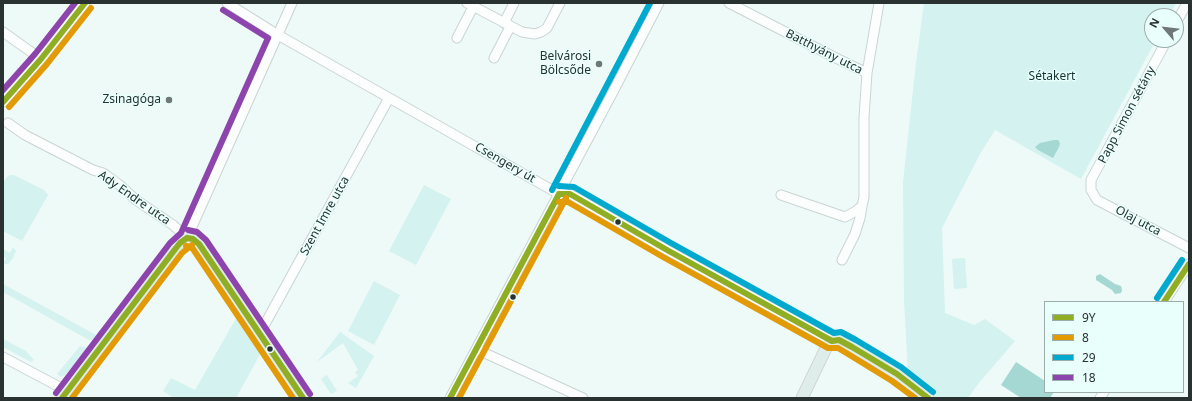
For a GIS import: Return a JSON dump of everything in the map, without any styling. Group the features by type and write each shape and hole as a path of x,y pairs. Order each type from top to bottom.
{"main road":[{"name":"Ady Endre utca","path":"187,238 193,239 199,244 303,398"},
{"path":"64,396 180,242 187,238"},
{"path":"802,398 828,344 832,340"},
{"name":"Csengery út","path":"832,340 839,340 870,357 897,374 928,398"}],"street":[{"path":"3,102 41,59 85,3"},
{"name":"Csengery út","path":"227,3 278,35 559,194 570,194 667,250 832,340"},
{"path":"187,238 292,3"},
{"path":"494,58 514,3"},
{"path":"457,38 470,5 507,25 529,34 541,32 547,28 560,3"},
{"path":"450,398 610,99 659,3"},
{"name":"Batthyány utca","path":"729,3 838,60 867,73 864,117 864,197 855,234 842,260"},
{"path":"867,73 879,3"},
{"path":"3,32 41,59"},
{"name":"Papp Simon sétány","path":"1091,190 1091,180 1163,48"},
{"name":"Szent Imre utca","path":"260,333 389,98"},
{"name":"Ady Endre utca","path":"8,123 25,135 93,170 103,173 121,186 136,200 173,225 187,238"},
{"name":"Olaj utca","path":"1091,190 1098,200 1189,248"},
{"path":"781,195 845,217 856,212 862,206"},
{"path":"1165,301 1189,264"},
{"path":"476,348 583,398"},
{"path":"3,357 64,396"}],"green space":[{"name":"Sétakert","path":"924,3 1176,3 1173,8 1144,8 1144,48 1152,48 1081,179 995,130 980,154 942,228 945,313 974,325 985,319 1015,341 968,398 934,398 908,373 904,299 903,182"},
{"path":"10,175 14,175 44,190 48,195 22,241 3,231 3,183"},
{"path":"424,185 451,199 416,265 389,251"},
{"path":"13,247 16,251 13,258 8,264 3,264 6,258 3,256 3,249 10,253"},
{"path":"965,258 967,288 954,289 952,259"},
{"path":"374,281 400,295 374,345 348,331"},
{"path":"3,284 96,335 99,330 101,336 97,339 89,340 3,292"},
{"path":"238,315 263,349 236,398 174,398 163,391 171,378 195,390"},
{"path":"340,332 374,356 356,388 348,383 358,376 355,372 358,370 343,343 317,362"},
{"path":"3,339 26,351 34,360 31,362 3,347"},
{"path":"80,346 88,348 65,375 61,377 57,374"},
{"path":"327,375 337,391 331,394 321,379"}],"shaded area":[{"path":"1058,140 1060,143 1053,158 1035,147 1040,143"},
{"path":"1100,274 1115,284 1121,286 1121,293 1115,294 1112,290 1096,280 1096,276"},
{"path":"1016,362 1044,380 1044,393 1053,393 1050,398 1021,398 1001,385"}],"transit line":[{"name":"18","path":"3,90 35,54 75,3"},
{"name":"9Y","path":"3,102 41,59 85,3"},
{"name":"29","path":"552,190 650,3"},
{"name":"8","path":"9,107 47,64 91,8"},
{"name":"18","path":"56,393 170,243 181,233 268,38 223,10"},
{"name":"29","path":"559,186 574,187 671,243 834,333 841,332 856,340 901,367 933,392"},
{"name":"9Y","path":"559,194 570,194 667,250 832,341 839,340 852,347 897,374 928,398"},
{"name":"9Y","path":"450,398 559,194"},
{"name":"8","path":"459,398 566,198"},
{"name":"8","path":"559,202 568,202 663,257 828,348 838,348 892,381 915,398"},
{"name":"18","path":"188,230 197,232 206,240 310,394"},
{"name":"9Y","path":"187,238 193,239 199,244 303,398"},
{"name":"9Y","path":"62,398 176,248 187,238"},
{"name":"8","path":"72,398 182,253 192,245"},
{"name":"8","path":"186,246 193,249 293,398"},
{"name":"29","path":"1157,298 1182,260"},
{"name":"9Y","path":"1165,301 1189,264"}],"place":[{"name":"Belvárosi Bölcsőde","path":"599,64"},
{"name":"Zsinagóga","path":"169,100"}]}
